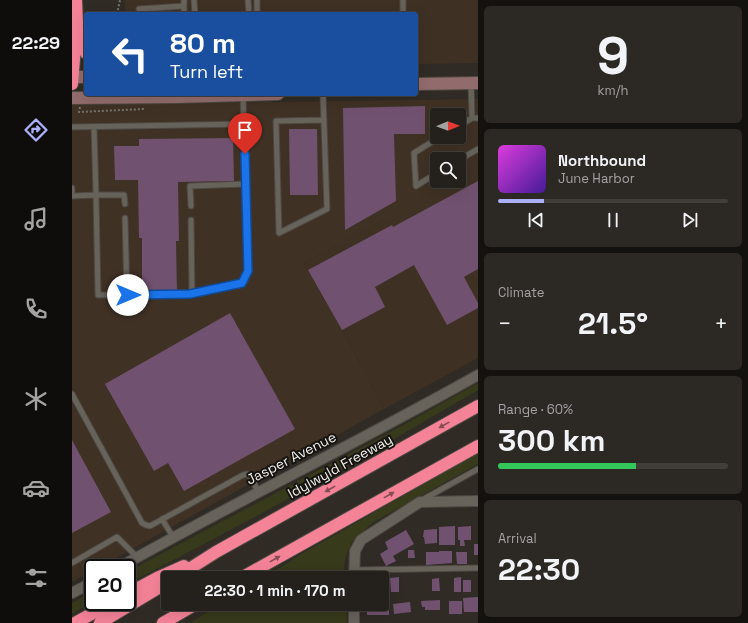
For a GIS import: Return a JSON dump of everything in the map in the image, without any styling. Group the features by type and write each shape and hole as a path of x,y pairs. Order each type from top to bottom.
{"highway":[{"path":"72,79 77,23 76,0"},
{"path":"77,23 84,46"},
{"name":"Idylwyld Freeway","path":"216,552 478,406"},
{"path":"255,571 478,446"},
{"path":"186,571 216,552"},
{"path":"136,589 157,578 216,552"},
{"path":"100,623 161,586"},
{"path":"75,623 97,611"},
{"path":"164,623 184,611"}],"main road":[{"path":"72,79 84,77"},
{"path":"418,84 474,83"},
{"path":"72,98 193,96"}],"street":[{"name":"Jasper Avenue","path":"134,559 258,491 426,404 478,375"},
{"path":"354,571 355,551 361,540 420,502 478,501"},
{"path":"72,593 84,587"},
{"path":"354,611 354,623"}],"lane":[{"path":"184,0 184,12"},
{"path":"194,0 195,12"},
{"path":"248,0 249,12"},
{"path":"257,0 257,12"},
{"path":"403,0 403,12"},
{"path":"139,9 184,6"},
{"path":"472,118 474,83"},
{"path":"94,127 98,295 192,294 242,283 248,271 243,96"},
{"path":"323,96 324,120 327,209 279,233 276,121 324,120"},
{"path":"466,122 472,118 478,118"},
{"path":"72,127 244,124"},
{"path":"430,143 414,153 416,186 430,177"},
{"path":"466,156 478,149"},
{"path":"191,206 190,186 246,184"},
{"path":"72,188 72,196 124,195 125,204"},
{"path":"125,218 128,295"},
{"path":"191,220 192,294"},
{"path":"72,394 142,523 150,526 243,474 250,476 258,491"},
{"path":"420,502 478,469"},
{"path":"162,519 173,537"},
{"path":"72,563 116,537 137,557"},
{"path":"389,572 478,568"}],"path":[{"path":"117,12 120,0"}],"shaded area":[{"path":"125,0 478,0 478,63 418,64 418,12 126,12"},
{"path":"478,99 478,286 471,273 464,277 416,265 392,225 389,217 304,263 384,409 114,559 84,559 84,576 72,582 72,105"},
{"path":"390,216 392,225 416,265 464,277 471,273 478,286 478,358 384,409 304,263"}],"green space":[{"path":"478,383 478,390 391,441 260,514 136,579 136,567 398,428"},
{"path":"478,453 478,464 372,523 352,542 346,555 344,571 274,571"},
{"path":"84,596 84,607 72,614 72,603"},
{"path":"210,611 346,611 347,623 190,623"}],"building":[{"path":"425,106 425,134 394,134 396,201 345,230 343,108"},
{"path":"289,129 317,129 318,195 290,195"},
{"path":"233,138 234,181 178,182 179,241 176,241 177,293 142,294 142,238 139,238 138,180 115,180 114,146 139,146 139,139"},
{"path":"478,181 478,269 464,277 478,303 478,308 447,325 414,265 375,287 385,307 342,330 308,270 392,225 393,227"},
{"path":"230,313 295,429 184,491 168,463 154,471 105,384"},
{"path":"72,440 111,512 72,533"},
{"path":"455,526 455,545 439,545 439,527"},
{"path":"471,526 471,540 464,540 465,546 460,546 460,540 458,540 458,527"},
{"path":"437,529 437,543 425,544 423,537 424,530"},
{"path":"406,530 414,544 393,556 396,561 386,566 380,554 388,549 385,542"},
{"path":"474,544 478,544 478,555 474,555"},
{"path":"408,550 414,550 415,558 408,558"},
{"path":"452,551 452,563 426,565 426,552"},
{"path":"456,552 467,552 467,564 457,564"},
{"path":"399,577 399,592 391,592 390,578"},
{"path":"461,577 461,592 454,592 454,578"},
{"path":"439,578 440,591 432,591 432,579"},
{"path":"463,580 471,580 471,592 463,592"},
{"path":"478,597 478,612 464,612 463,598"},
{"path":"440,600 440,610 425,610 425,607 422,607 421,601"},
{"path":"449,601 462,601 462,614 449,614"},
{"path":"410,602 411,612 394,614 393,604"},
{"path":"367,611 389,611 389,615 367,615"}],"route":[{"path":"128,295 190,294 242,283 248,271 245,154"}]}
